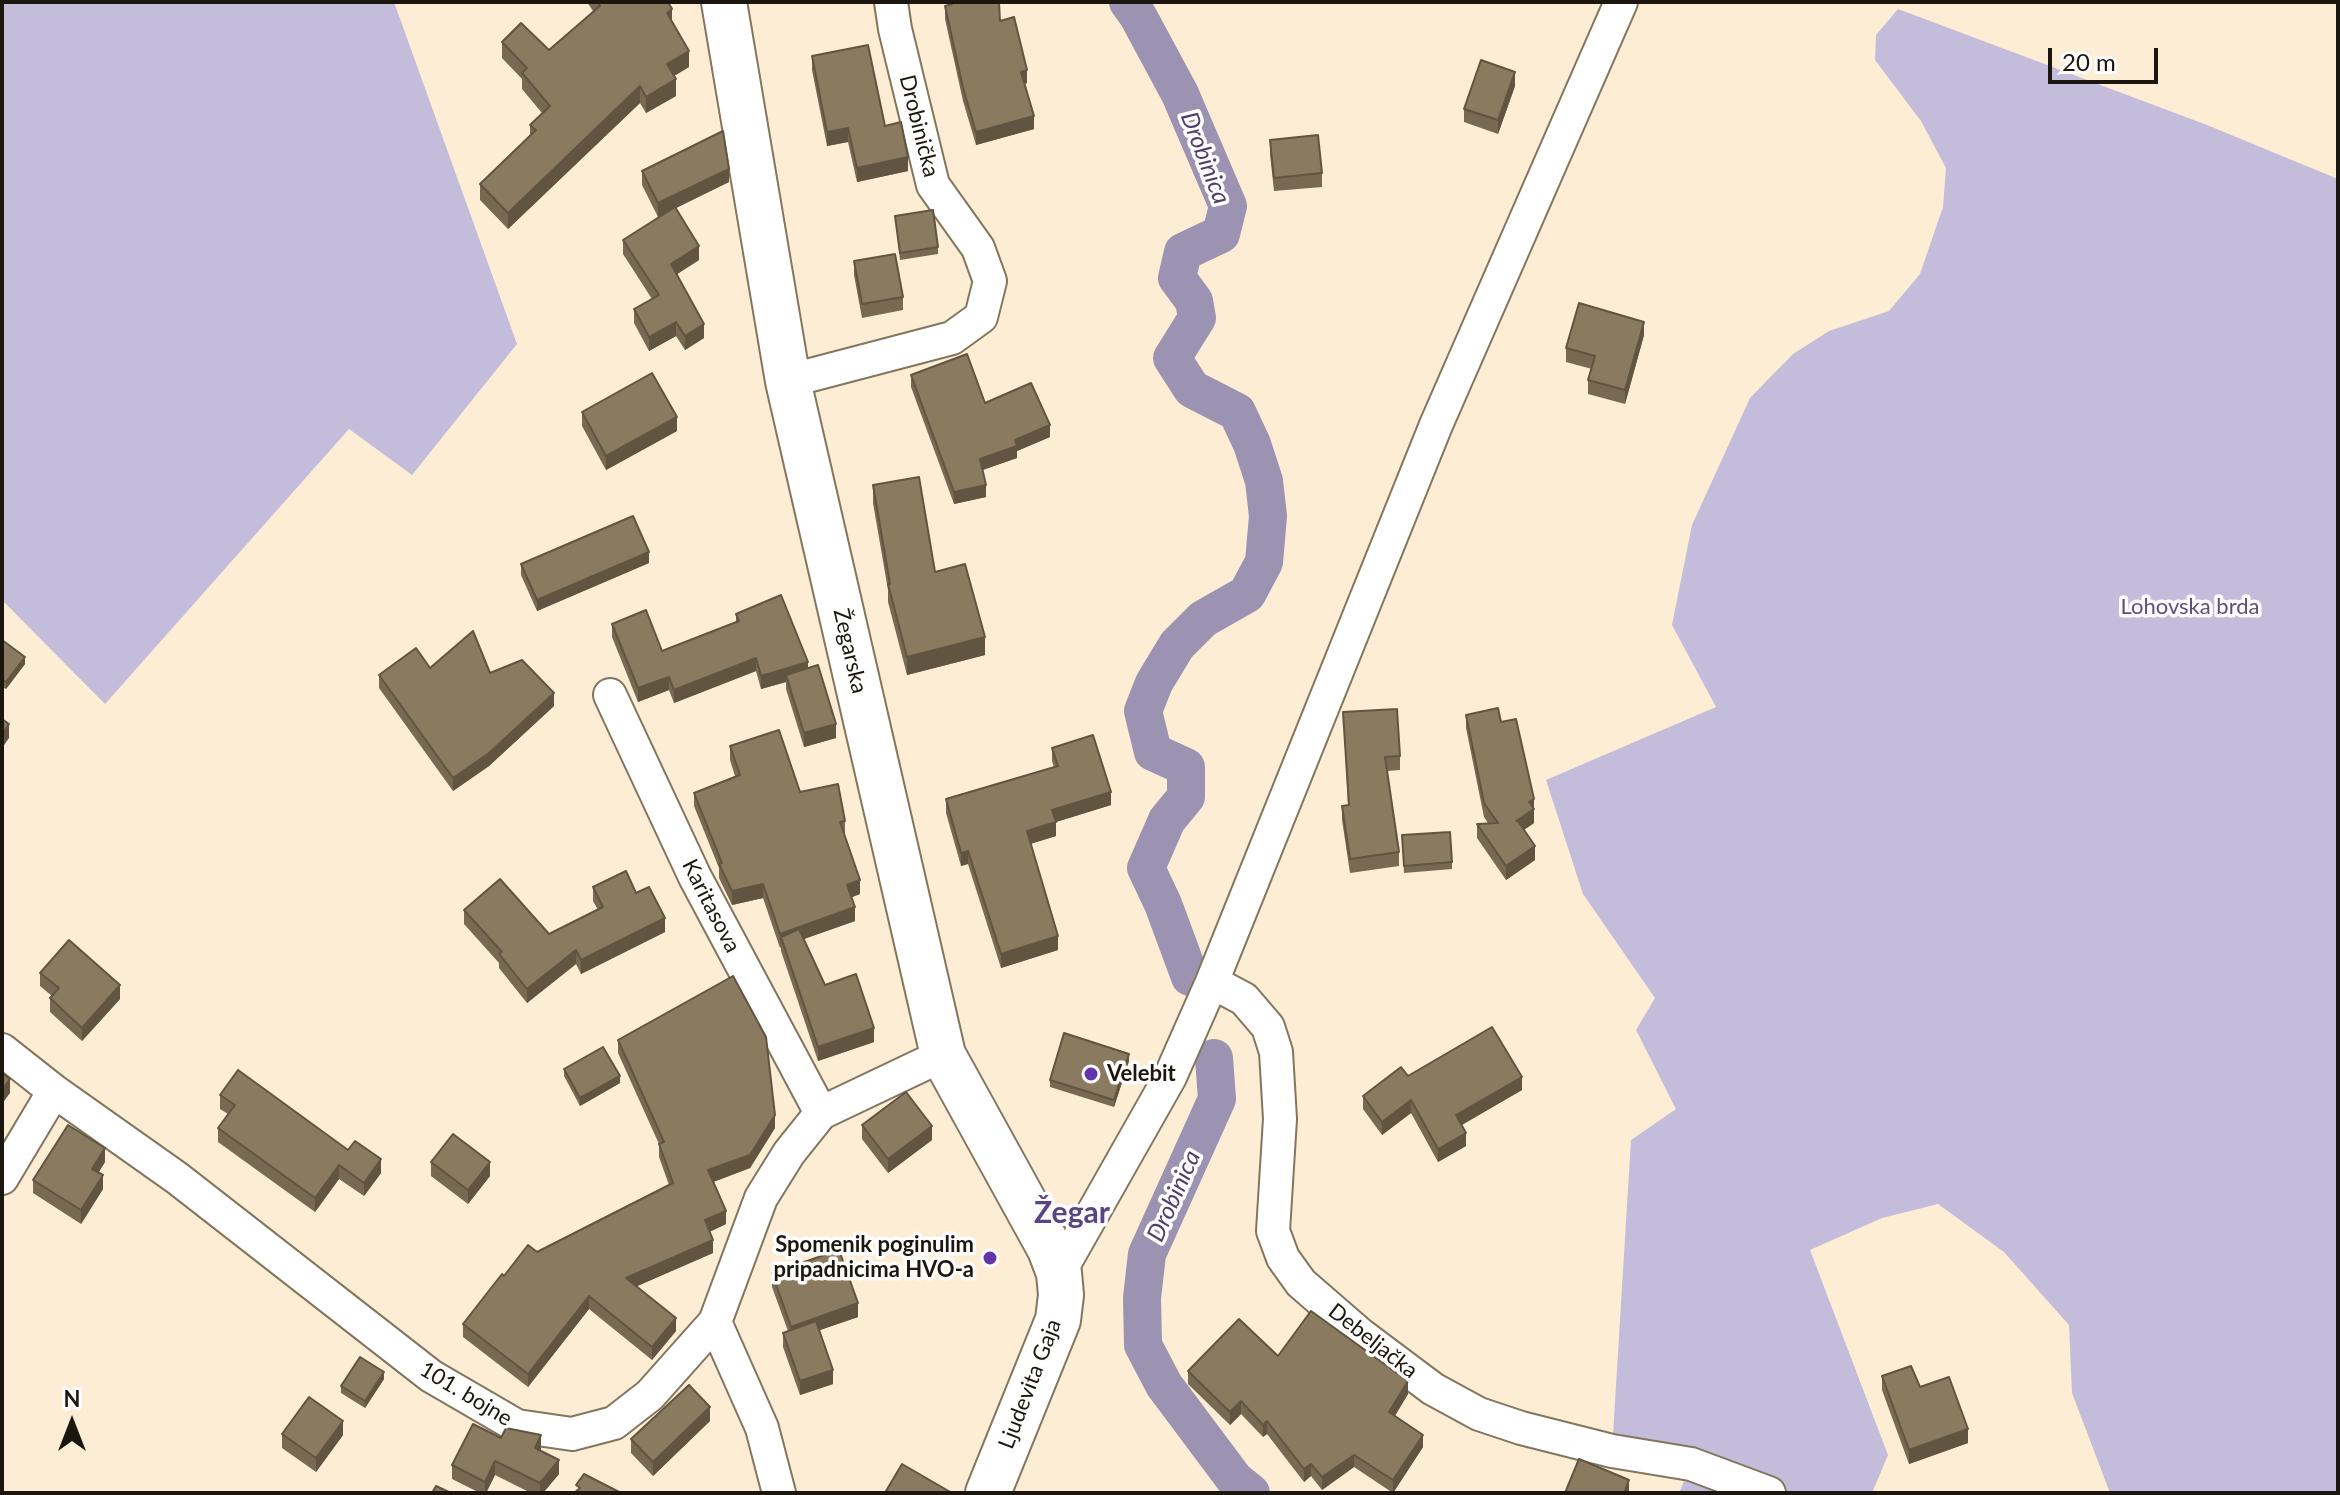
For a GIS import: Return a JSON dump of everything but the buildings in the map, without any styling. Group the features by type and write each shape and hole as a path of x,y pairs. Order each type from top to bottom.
{"street":[{"name":"Žegarska","path":"724,2 788,381 943,1055 1050,1249 1059,1273"},
{"name":"Drobinička","path":"788,381 952,338 981,317 990,281 978,248 933,185 891,2"},
{"path":"1059,1273 1170,1077 1212,982 1431,438 1621,2"},
{"name":"Karitasova","path":"610,695 695,877 821,1113"},
{"name":"Debeljačka","path":"1212,982 1244,999 1268,1027 1276,1052 1280,1119 1273,1231 1283,1258 1301,1283 1361,1335 1433,1389 1479,1414 1612,1451 1691,1464 1769,1493"},
{"name":"101. bojne","path":"2,1050 177,1178 431,1376 517,1426 572,1434 614,1423 650,1395 715,1322 761,1198 789,1153 821,1113 943,1055"},
{"path":"2,1178 54,1091"},
{"name":"Ljudevita Gaja","path":"988,1493 1058,1320 1061,1295 1059,1273"},
{"path":"715,1322 762,1428 779,1493"}],"green space":[{"path":"2,2 394,2 517,344 412,475 349,429 105,704 2,600"},
{"name":"Lohovska brda","path":"1898,9 2207,125 2338,179 2338,1493 2110,1493 2072,1393 2069,1325 2004,1252 1938,1204 1882,1218 1810,1250 1888,1455 1872,1493 1679,1493 1691,1465 1612,1451 1631,1140 1676,1109 1636,1030 1655,998 1583,894 1546,780 1716,707 1672,625 1692,525 1750,398 1793,354 1829,331 1889,311 1920,274 1943,207 1946,168 1921,121 1875,60 1876,35"}],"waterway":[{"name":"Drobinica","path":"1128,2 1180,94 1228,206 1221,234 1183,252 1177,278 1194,301 1197,318 1172,358 1192,389 1237,412 1264,481 1268,516 1264,562 1247,594 1203,619 1177,645 1154,683 1143,711 1153,752 1186,767 1186,797 1167,820 1146,868 1190,977"},
{"name":"Drobinica","path":"1214,1058 1217,1099 1147,1254 1142,1298 1143,1345 1164,1385 1235,1480 1251,1493"}],"place":[{"name":"Velebit","path":"1091,1074"},
{"name":"Spomenik poginulim pripadnicima HVO-a","path":"990,1258"}],"district":[{"name":"Žegar","path":"1072,1213"}]}
